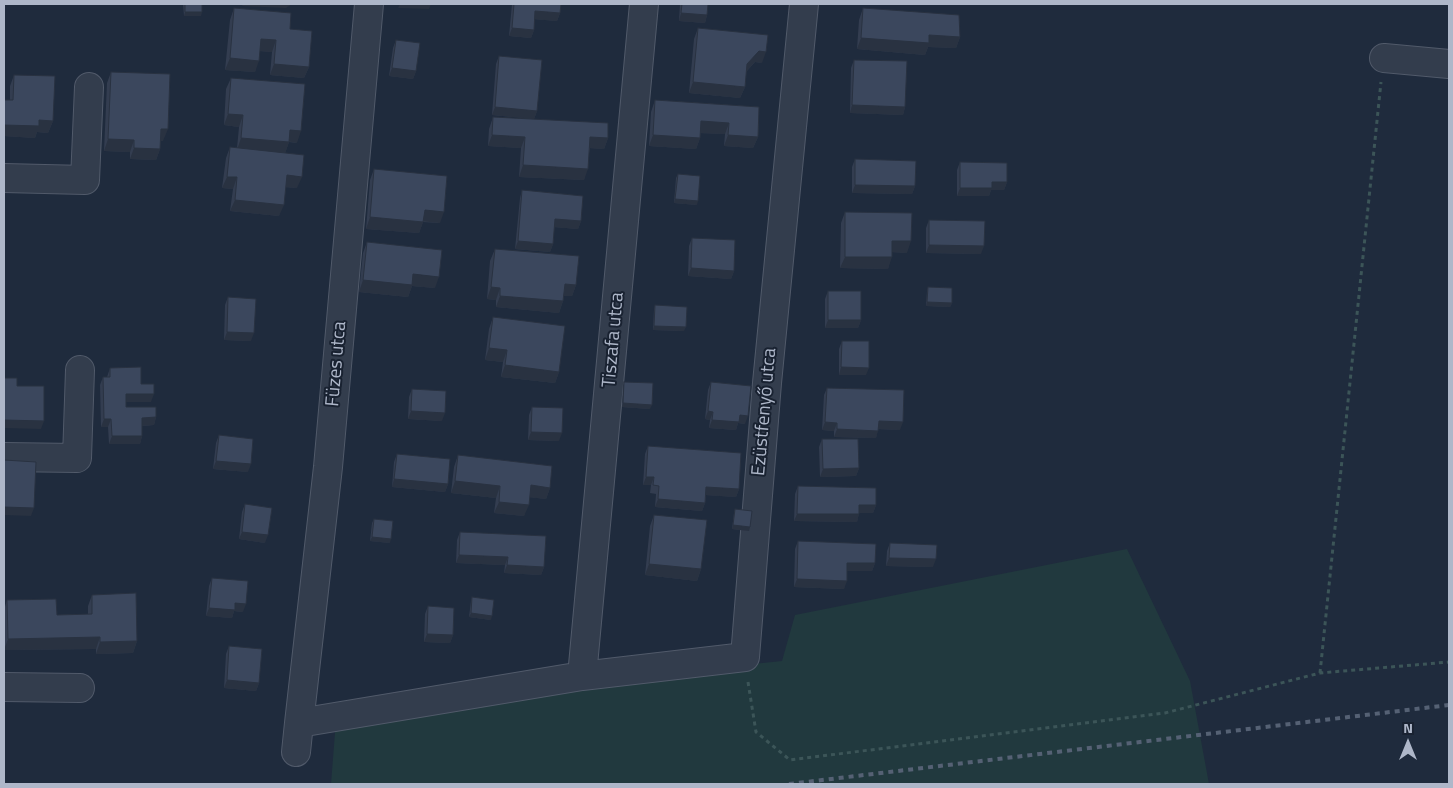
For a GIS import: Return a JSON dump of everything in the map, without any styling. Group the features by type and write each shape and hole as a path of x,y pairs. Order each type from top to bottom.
{"street":[{"name":"Füzes utca","path":"296,752 328,467 369,4"},
{"name":"Tiszafa utca","path":"582,676 644,4"},
{"name":"Ezüstfenyő utca","path":"745,657 767,383 804,4"},
{"path":"1384,58 1449,64"},
{"path":"4,178 86,180 89,87"},
{"path":"4,457 77,458 80,370"},
{"path":"299,723 582,676 745,657"},
{"path":"4,687 80,688"}],"path":[{"path":"1320,673 1384,58"},
{"path":"745,657 756,732 790,760 1165,713 1320,673 1449,662"}],"green space":[{"path":"1127,549 1190,681 1209,784 331,784 337,707 782,661 795,615"}],"building":[{"path":"185,4 202,4 202,12 185,12"},
{"path":"514,4 561,4 560,13 535,11 534,30 512,28"},
{"path":"682,4 708,4 707,15 681,13"},
{"path":"234,8 291,13 290,29 312,31 309,67 274,64 276,40 261,39 259,61 230,58"},
{"path":"863,8 959,15 960,37 929,35 929,43 861,38"},
{"path":"698,28 768,35 766,52 759,51 747,64 745,87 693,82"},
{"path":"396,40 420,43 416,71 392,68"},
{"path":"499,56 542,60 537,111 495,107"},
{"path":"854,60 907,61 905,107 852,105"},
{"path":"111,72 170,74 168,129 161,129 160,149 134,148 134,140 108,139"},
{"path":"14,75 55,76 53,121 39,120 39,126 4,125 4,100 13,100"},
{"path":"231,78 305,84 301,131 290,130 289,142 241,138 243,115 228,114"},
{"path":"655,100 759,107 758,137 728,135 729,123 701,121 700,138 653,135"},
{"path":"493,117 608,123 608,138 590,137 588,169 523,165 525,137 492,135"},
{"path":"230,147 304,155 302,177 287,175 284,205 235,200 237,177 227,177"},
{"path":"855,159 916,161 915,186 855,185"},
{"path":"960,162 1007,163 1007,182 992,182 992,188 960,188"},
{"path":"374,169 447,176 444,212 425,210 423,222 370,217"},
{"path":"678,174 700,176 698,201 675,199"},
{"path":"522,190 583,196 581,221 555,219 553,244 518,241"},
{"path":"845,212 912,213 911,241 892,241 892,257 845,257"},
{"path":"929,220 985,221 984,246 929,245"},
{"path":"692,238 735,240 734,271 691,268"},
{"path":"367,242 442,250 439,277 413,274 412,285 363,280"},
{"path":"495,249 579,256 576,285 565,284 563,301 500,296 500,288 491,287"},
{"path":"928,287 952,288 952,303 927,302"},
{"path":"828,291 861,291 861,320 828,320"},
{"path":"228,297 256,299 254,333 227,332"},
{"path":"655,305 687,307 686,327 654,326"},
{"path":"493,317 565,326 559,372 505,365 507,350 489,348"},
{"path":"842,341 869,341 869,368 841,367"},
{"path":"141,367 141,384 154,384 154,394 126,394 126,407 156,407 156,417 142,418 142,436 112,436 111,419 104,419 103,377 110,377 110,368"},
{"path":"4,378 17,378 17,386 44,386 44,421 4,420"},
{"path":"624,382 653,383 652,405 623,403"},
{"path":"711,382 751,386 748,416 740,415 739,422 712,420 713,412 708,411"},
{"path":"827,388 904,390 903,422 879,421 878,431 837,429 837,423 825,422"},
{"path":"412,389 446,391 445,413 411,411"},
{"path":"532,407 563,408 562,433 531,432"},
{"path":"219,435 253,439 251,464 216,461"},
{"path":"822,439 858,439 859,468 823,469"},
{"path":"648,446 741,453 739,489 706,487 705,503 658,499 659,486 653,485 654,477 646,477"},
{"path":"397,454 450,459 448,484 394,479"},
{"path":"458,455 552,466 550,488 531,485 529,505 499,502 500,486 455,481"},
{"path":"4,460 36,462 34,508 4,507"},
{"path":"798,486 876,488 876,505 859,505 859,514 797,514"},
{"path":"245,504 272,508 268,535 242,532"},
{"path":"735,509 752,511 750,527 733,525"},
{"path":"654,515 707,520 701,569 649,564"},
{"path":"374,519 393,521 391,539 372,537"},
{"path":"460,532 546,536 544,567 507,565 508,557 459,555"},
{"path":"798,541 876,544 875,563 847,563 847,581 797,579"},
{"path":"890,543 937,545 936,559 889,558"},
{"path":"212,578 248,581 246,604 235,603 235,610 209,608"},
{"path":"136,593 137,641 100,642 100,637 8,639 7,600 56,599 57,615 92,614 92,595"},
{"path":"472,597 494,600 492,616 471,613"},
{"path":"428,606 454,608 453,635 427,634"},
{"path":"229,646 262,649 259,683 227,680"}],"railway":[{"path":"789,784 1449,705"}]}
